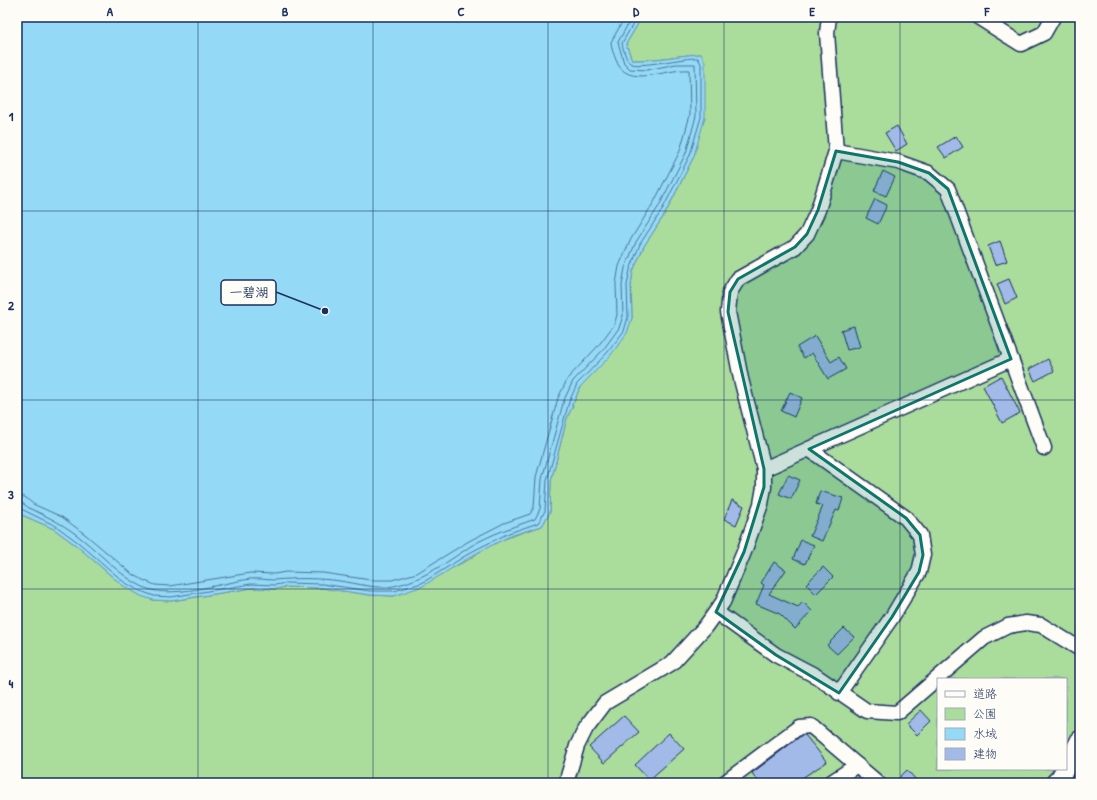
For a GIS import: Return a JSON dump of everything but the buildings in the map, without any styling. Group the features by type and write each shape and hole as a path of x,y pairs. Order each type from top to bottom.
{"street":[{"path":"566,783 580,740 586,728 605,703 672,663 723,602 744,552 761,504 764,487 764,469 741,379 729,320 728,312 730,292 738,279 795,248 807,234 818,210 836,151 827,33 829,17"},
{"path":"978,17 1021,44 1044,33 1053,17"},
{"path":"836,151 898,162 929,173 948,189 1044,448"},
{"path":"764,469 1011,359"},
{"path":"809,449 906,518 920,535 923,555 919,572 896,611 839,693"},
{"path":"716,612 776,655 816,676 867,711 898,713 937,679"},
{"path":"938,678 984,638 1008,626 1026,623 1041,625 1080,649"},
{"path":"724,783 799,727 811,726 878,783"},
{"path":"1067,766 1080,740"},
{"path":"830,783 857,765"}],"highlighted area":[{"path":"836,151 898,162 929,173 948,189 1011,359 809,449 906,518 920,535 923,555 919,572 892,617 839,693 776,655 716,612 744,552 764,487 764,469 728,312 730,292 738,279 795,247 807,234 818,210"}],"green space":[{"path":"642,17 1080,17 1080,783 17,783 17,510 22,515 54,529 77,546 116,580 153,600 171,601 252,588 275,589 286,587 322,588 370,595 394,596 470,559 495,543 542,526 550,512 551,481 567,418 573,405 570,405 574,402 580,387 619,344 632,318 631,285 633,271 644,246 665,214 694,156 704,105 701,54 649,60 632,60 626,44"}],"water":[{"path":"17,17 642,17 626,44 632,60 649,60 701,54 705,62 705,117 694,156 665,214 644,246 633,271 631,285 632,318 627,333 610,356 580,387 574,402 571,405 573,405 567,418 551,481 550,512 542,526 510,536 475,554 423,586 394,596 370,595 322,588 286,587 275,589 252,588 171,601 153,600 141,596 122,585 77,546 54,529 22,515 17,510"}],"place":[{"name":"一碧湖","path":"325,311"}]}
